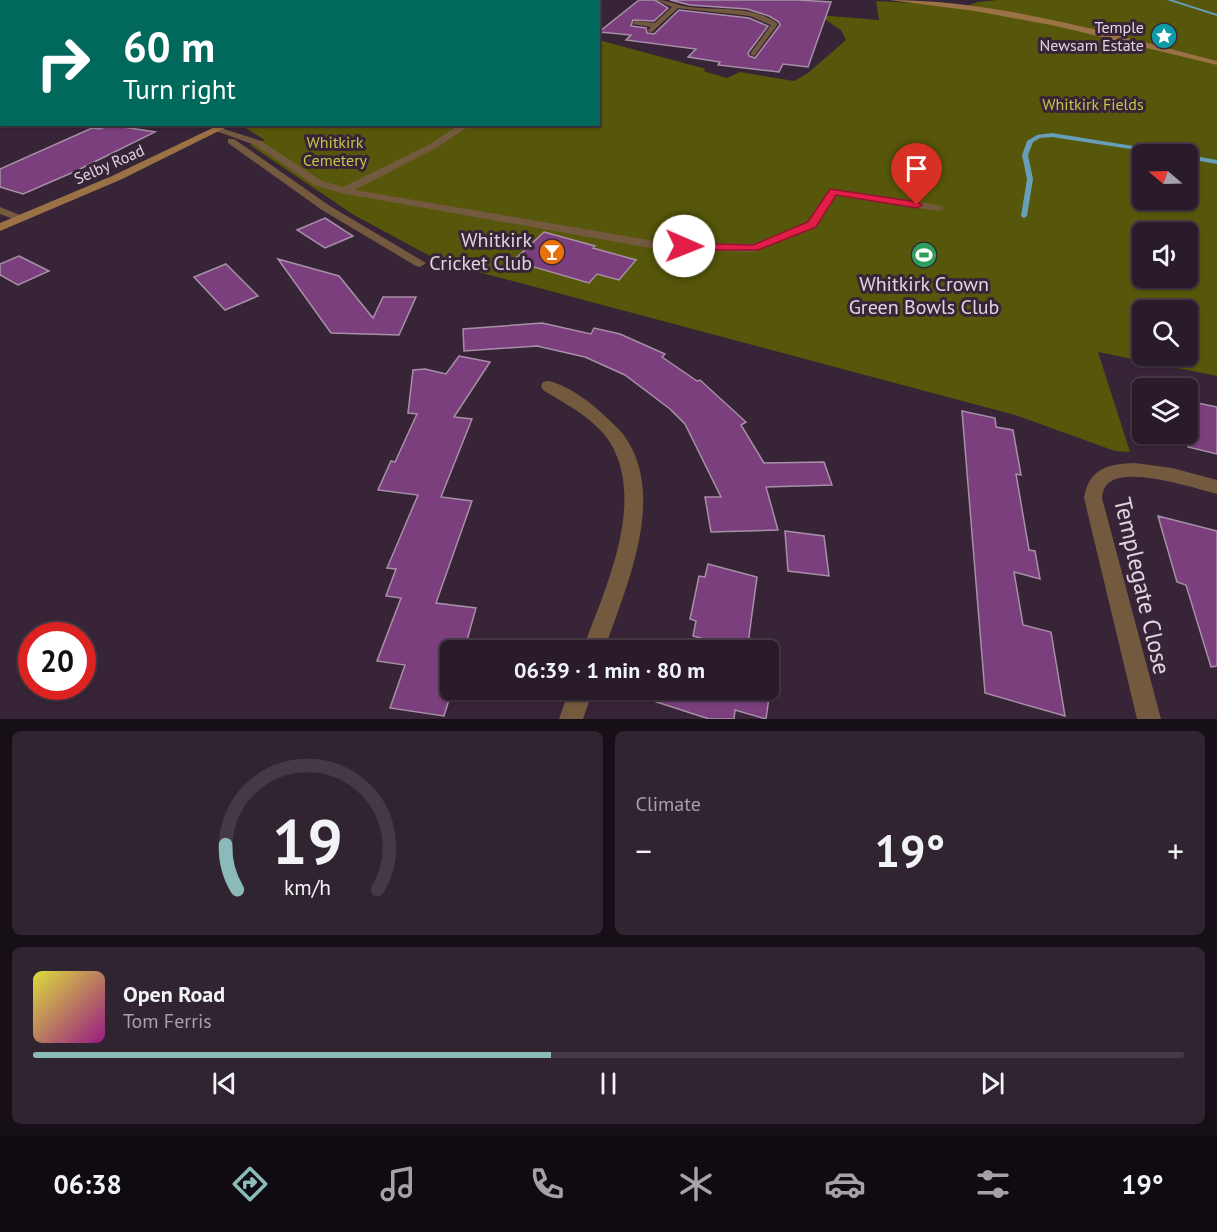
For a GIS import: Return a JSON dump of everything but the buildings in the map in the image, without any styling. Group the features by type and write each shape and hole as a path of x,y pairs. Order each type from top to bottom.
{"street":[{"path":"660,0 676,7 773,19 774,28 753,54"},
{"path":"892,0 957,6 1081,29 1217,63"},
{"path":"650,31 676,7"},
{"path":"635,23 657,25"},
{"path":"344,191 433,146 465,126"},
{"path":"219,129 258,143 318,183 344,191 661,246 754,248 812,225 833,192 938,208"},
{"path":"219,129 326,207 420,262"},
{"name":"Selby Road","path":"0,227 219,129"},
{"path":"0,210 21,219"},
{"path":"549,386 573,398 606,425 619,442 634,483 633,531 598,640"},
{"name":"Templegate Close","path":"1149,719 1093,498 1096,484 1106,474 1122,470 1143,470 1217,487"},
{"path":"571,719 578,700"}],"green space":[{"path":"998,0 1217,0 1217,376 1167,366 1198,366 1198,300 1132,300 1132,359 1098,352 1130,452 1115,451 1015,415 441,262 354,215 250,145 265,140 244,127 600,126 600,40 706,69 703,71 727,78 740,72 794,81 808,73 846,40 841,30 818,15 879,20 876,1 967,6 978,2"}],"waterway":[{"path":"1169,0 1217,15"},
{"path":"1024,216 1030,179 1025,155 1030,141 1039,136 1052,135 1132,148"},
{"path":"1198,159 1217,162"}],"place":[{"name":"Temple Newsam Estate","path":"1164,36"},
{"name":"Whitkirk Cricket Club","path":"552,252"},
{"name":"Whitkirk Crown Green Bowls Club","path":"924,255"}],"route":[{"path":"684,246 754,248 812,225 833,192 917,205"}],"park label":[{"name":"Whitkirk Fields","path":"1093,104"},
{"name":"Whitkirk Cemetery","path":"335,151"}]}
